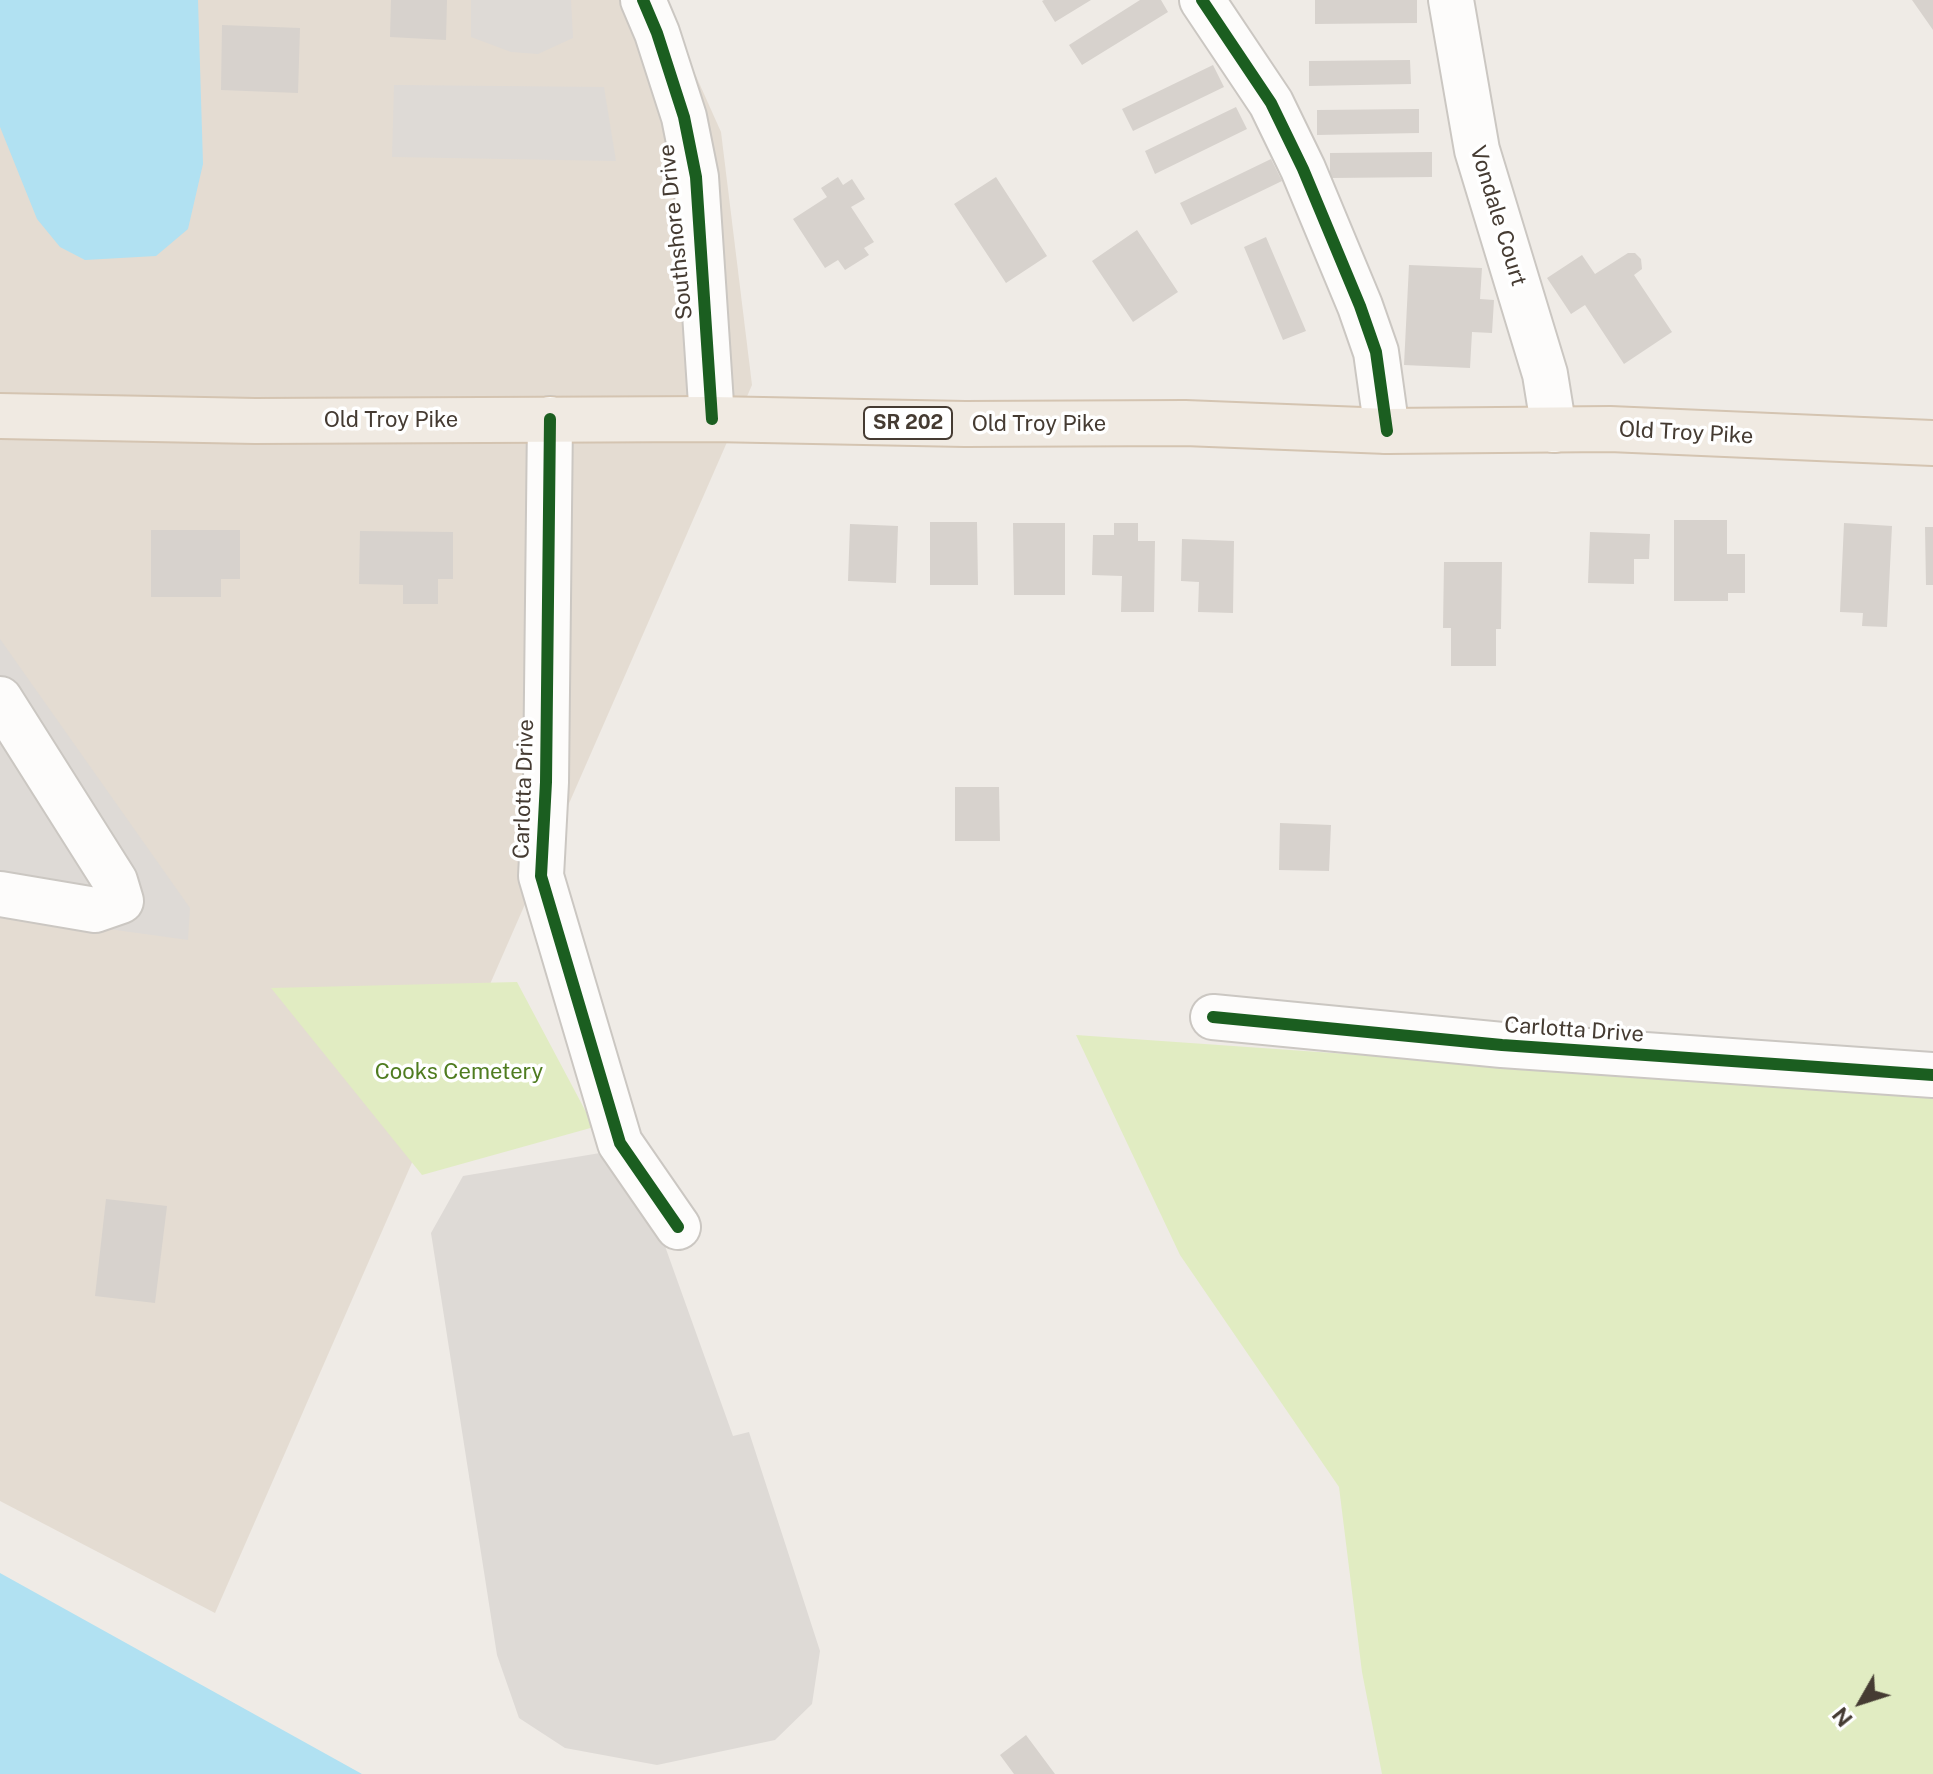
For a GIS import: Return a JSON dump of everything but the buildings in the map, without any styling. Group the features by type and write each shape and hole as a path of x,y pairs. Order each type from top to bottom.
{"main road":[{"name":"Old Troy Pike","path":"0,416 255,421 712,419 965,424 1185,423 1387,431 1610,429 1933,443"}],"street":[{"name":"Southshore Drive","path":"643,0 684,117 696,177 712,419"},
{"path":"1202,0 1271,103 1303,169 1376,352 1387,431"},
{"name":"Vondale Court","path":"1451,0 1477,150 1545,374 1554,430"},
{"name":"Carlotta Drive","path":"550,419 546,782 541,876 620,1143 678,1227"},
{"path":"0,699 115,881 121,901 95,910 0,894"},
{"name":"Carlotta Drive","path":"1213,1017 1502,1045 1933,1075"}],"shaded area":[{"path":"0,0 662,0 721,132 752,385 215,1613 0,1501"},
{"path":"471,0 571,0 573,38 538,54 511,52 471,37"},
{"path":"394,85 604,87 616,161 392,157"},
{"path":"0,639 190,908 188,940 0,914"},
{"path":"606,1152 661,1235 733,1436 749,1432 820,1651 812,1704 775,1740 657,1765 565,1748 519,1718 497,1655 431,1233 463,1176"}],"green space":[{"name":"Cooks Cemetery","path":"517,982 594,1127 422,1175 271,988"},
{"path":"1076,1035 1933,1095 1933,1774 1382,1774 1362,1672 1339,1487 1180,1255"}],"water":[{"path":"0,0 198,0 203,164 188,229 156,256 85,260 60,247 37,219 0,127"},
{"path":"0,1573 362,1774 0,1774"}],"cycle path":[{"path":"643,0 684,117 696,177 712,419"},
{"path":"1202,0 1271,103 1303,169 1376,352 1387,431"},
{"path":"550,419 546,782 541,876 620,1143 678,1227"},
{"path":"1213,1017 1502,1045 1933,1075"}]}
